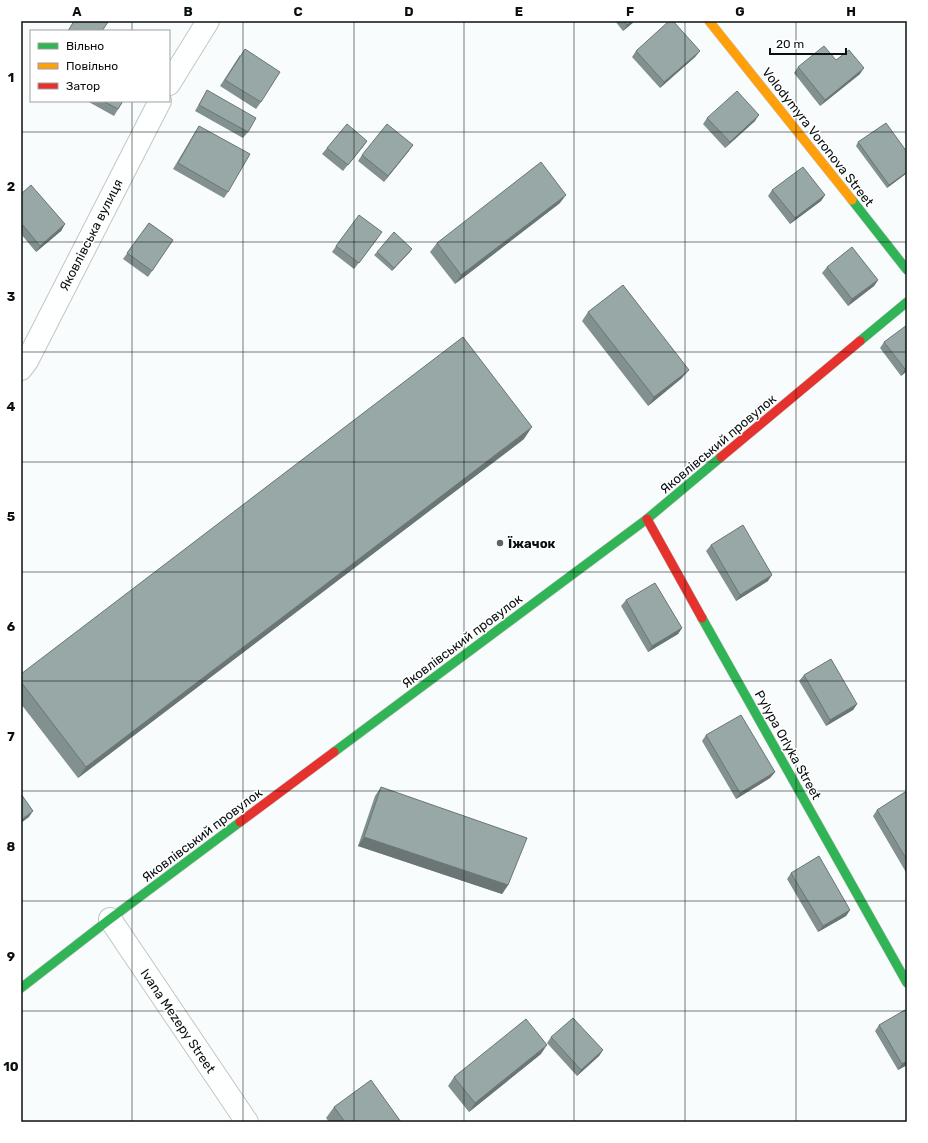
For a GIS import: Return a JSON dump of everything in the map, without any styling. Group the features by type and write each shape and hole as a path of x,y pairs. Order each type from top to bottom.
{"street":[{"path":"170,82 208,21"},
{"name":"Volodymyra Voronova Street","path":"709,21 907,270"},
{"name":"Яковлівська вулиця","path":"21,369 27,361 159,102"},
{"name":"Яковлівський провулок","path":"21,988 110,919 647,520 907,302"},
{"name":"Pylypa Orlyka Street","path":"647,520 907,983"},
{"name":"Ivana Mezepy Street","path":"110,919 247,1122"}],"building":[{"path":"74,21 108,22 103,30 69,30"},
{"path":"624,21 632,21 627,25"},
{"path":"669,21 673,21 700,51 664,82 636,51"},
{"path":"824,46 836,60 849,50 864,68 825,100 798,67"},
{"path":"245,49 280,72 261,102 225,80"},
{"path":"207,90 256,118 248,132 199,105"},
{"path":"737,91 759,115 730,142 707,118"},
{"path":"105,102 122,102 118,109"},
{"path":"886,123 907,152 907,172 889,185 858,142"},
{"path":"347,124 367,141 348,165 327,148"},
{"path":"387,124 413,145 388,176 362,155"},
{"path":"199,126 250,154 228,192 178,163"},
{"path":"541,162 566,195 461,275 437,243"},
{"path":"803,167 825,195 795,218 772,190"},
{"path":"31,185 65,224 40,246 21,223 21,194"},
{"path":"359,215 382,232 359,263 336,246"},
{"path":"149,223 173,240 152,271 127,253"},
{"path":"394,232 412,249 394,268 377,252"},
{"path":"852,247 878,280 852,299 827,267"},
{"path":"623,285 689,370 654,397 588,312"},
{"path":"907,325 907,368 905,369 884,342"},
{"path":"463,337 532,427 86,767 21,682 21,674"},
{"path":"743,525 772,575 740,595 711,545"},
{"path":"655,583 682,628 652,646 626,600"},
{"path":"831,659 857,704 830,720 804,675"},
{"path":"741,715 775,772 740,793 706,735"},
{"path":"381,787 527,838 508,885 364,837"},
{"path":"905,792 907,796 907,860 877,810"},
{"path":"21,794 33,811 21,820"},
{"path":"819,856 850,910 823,926 791,873"},
{"path":"905,1010 907,1012 907,1061 902,1064 879,1025"},
{"path":"573,1018 603,1050 581,1070 551,1037"},
{"path":"526,1019 547,1045 475,1103 454,1077"},
{"path":"371,1080 401,1122 345,1122 334,1107"}],"traffic: fast":[{"path":"852,200 907,270"},
{"path":"860,341 907,302"},
{"path":"334,752 647,519 721,457"},
{"path":"702,618 907,983"},
{"path":"21,988 110,919 240,822"}],"traffic: slow":[{"path":"709,21 852,200"}],"traffic: jam":[{"path":"721,457 860,341"},
{"path":"647,519 702,618"},
{"path":"240,822 334,752"}],"place":[{"name":"Їжачок","path":"500,543"}]}
